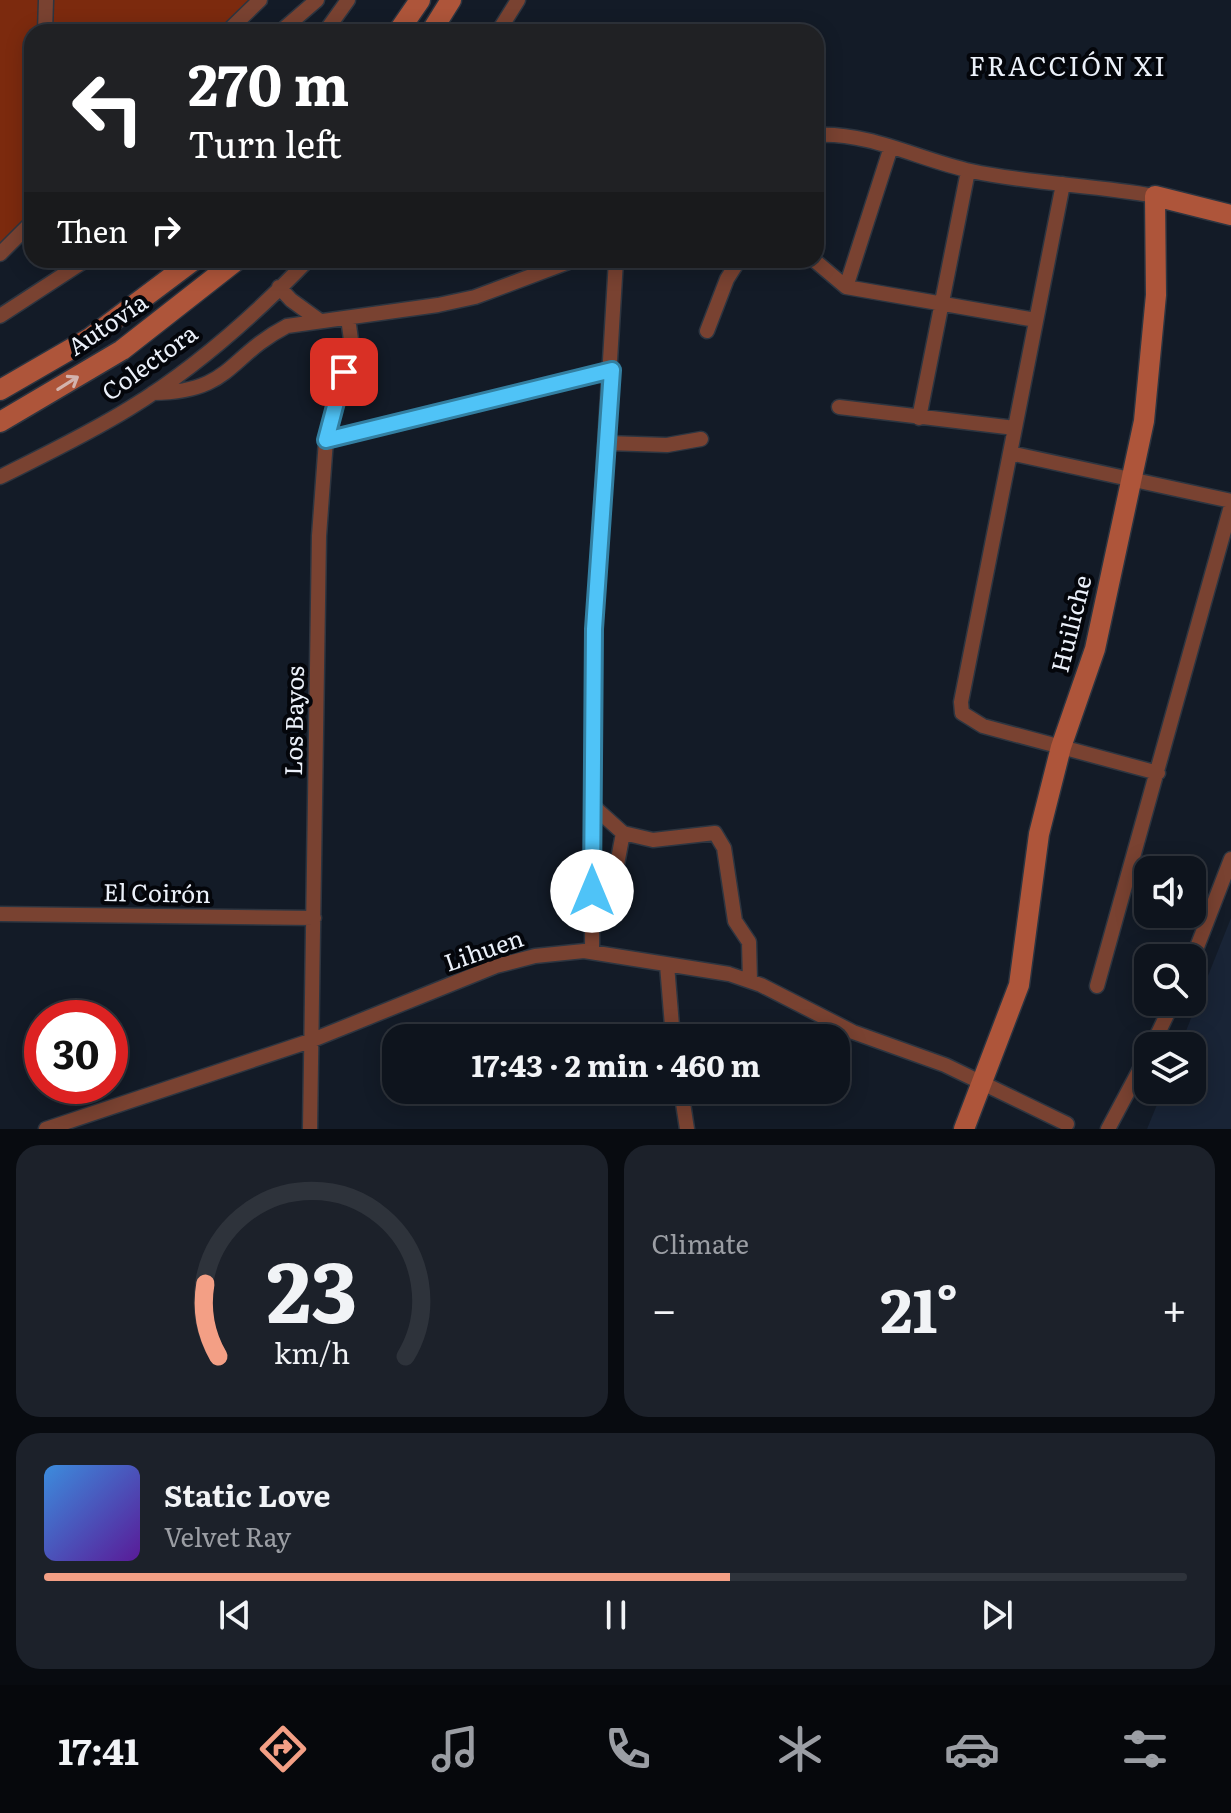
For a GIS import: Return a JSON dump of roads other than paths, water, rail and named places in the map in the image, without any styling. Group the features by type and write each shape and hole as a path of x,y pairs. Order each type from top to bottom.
{"street":[{"path":"45,24 46,0"},
{"path":"235,24 260,0"},
{"path":"289,24 317,0"},
{"path":"331,24 348,0"},
{"path":"404,24 420,0"},
{"path":"436,24 451,0"},
{"path":"503,24 518,0"},
{"path":"824,135 840,134 968,171 1155,196 1231,215"},
{"path":"846,287 891,147"},
{"path":"919,418 968,171"},
{"path":"1063,184 961,702 962,713 983,726 1158,773"},
{"name":"Huiliche","path":"964,1129 1019,985 1037,848 1061,747 1095,649 1144,421 1156,295 1155,196"},
{"path":"0,254 24,230"},
{"path":"0,316 74,268"},
{"name":"Autovía","path":"0,390 90,338 183,268"},
{"name":"Autovía","path":"0,422 122,350 227,268"},
{"name":"Colectora","path":"0,477 65,445 153,393 299,268"},
{"path":"153,393 193,391 214,383 272,334 287,326 402,312 475,297 553,268"},
{"path":"592,952 594,629 612,370 616,268"},
{"path":"707,331 734,268"},
{"path":"823,268 846,287 1036,320"},
{"path":"279,287 320,321"},
{"name":"Los Bayos","path":"310,1129 319,536 326,440 352,347 348,318"},
{"path":"326,440 612,370"},
{"path":"839,407 1015,428"},
{"path":"607,443 667,445 701,439"},
{"path":"1010,453 1231,504 1097,986"},
{"path":"592,805 623,833 653,840 715,833 724,848 735,921 749,942 750,981"},
{"path":"592,916 612,891 623,833"},
{"path":"1198,944 1231,859"},
{"name":"El Coirón","path":"0,914 314,918"},
{"name":"Lihuen","path":"46,1129 310,1041 496,966 559,952 592,952 729,974 750,981 853,1032 945,1065 1067,1124"},
{"path":"667,965 672,1024"},
{"path":"1108,1129 1134,1080"},
{"path":"683,1104 687,1129"}],"district":[{"name":"FRACCIÓN XI","path":"1068,67"}]}
